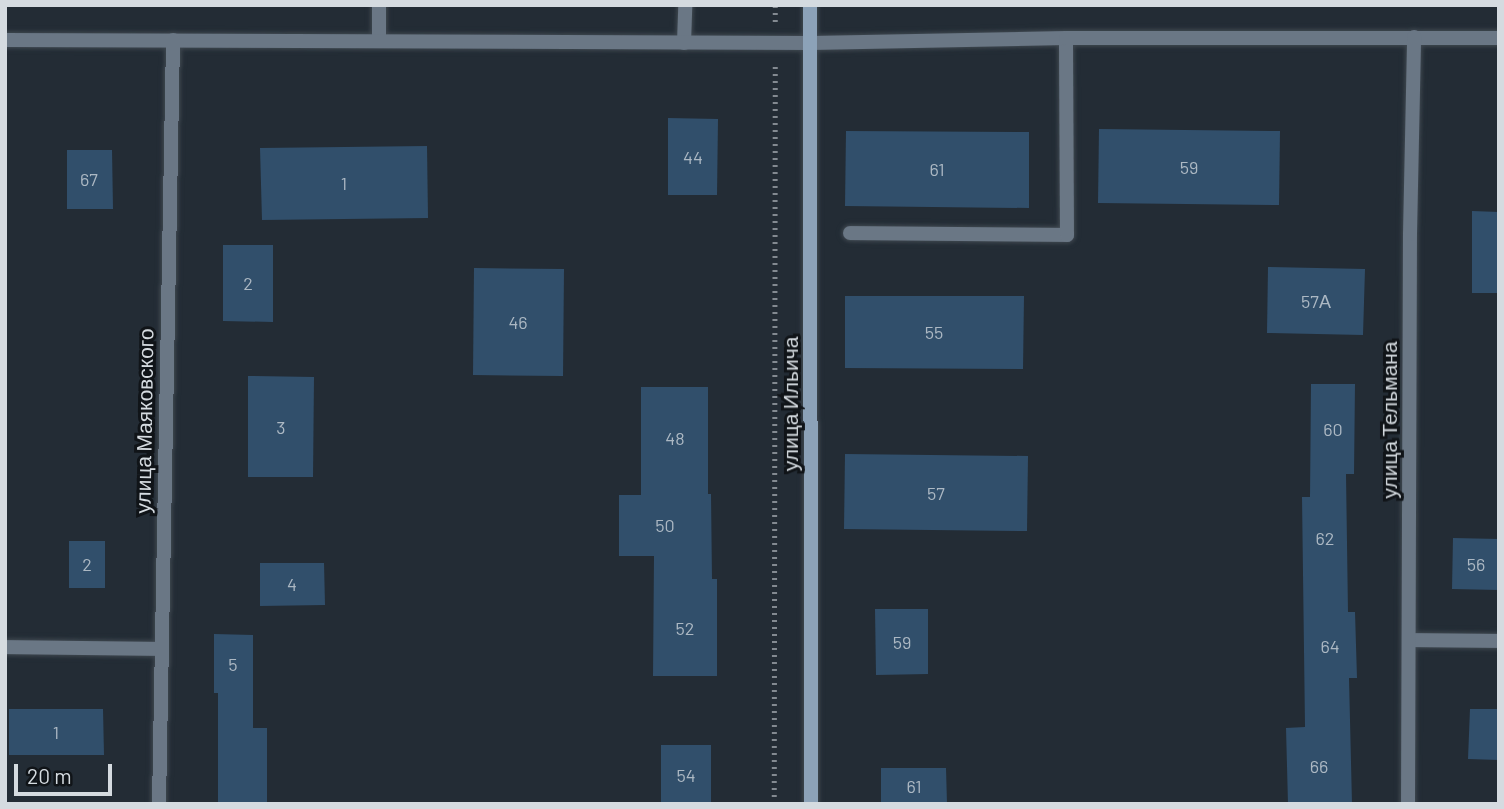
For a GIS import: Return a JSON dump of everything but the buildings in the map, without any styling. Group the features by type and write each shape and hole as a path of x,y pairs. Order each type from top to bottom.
{"street":[{"path":"379,5 379,41"},
{"path":"684,43 685,5"},
{"name":"улица Ильича","path":"810,5 811,804"},
{"name":"улица Тельмана","path":"1408,804 1410,234 1414,37"},
{"path":"850,233 1066,235 1066,38"},
{"path":"5,40 811,43 1066,38 1499,38"},
{"name":"улица Маяковского","path":"159,804 173,40"},
{"path":"1410,640 1499,641"},
{"path":"5,647 160,649"}],"path":[{"path":"775,5 775,804"}]}
